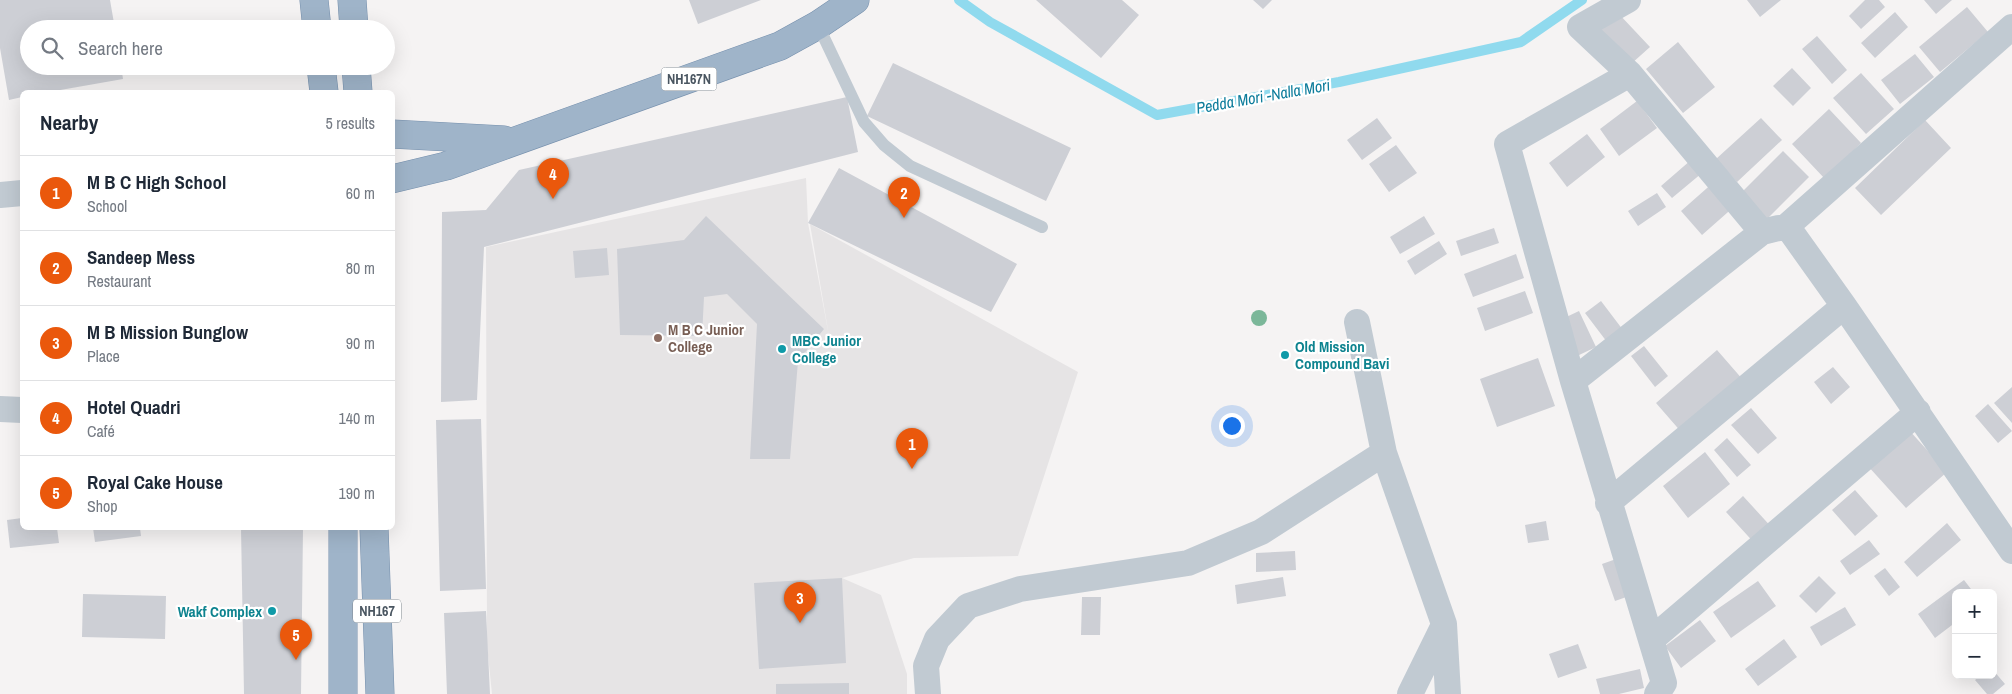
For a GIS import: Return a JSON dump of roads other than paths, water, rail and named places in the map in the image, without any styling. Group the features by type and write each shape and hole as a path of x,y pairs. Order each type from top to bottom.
{"highway":[{"path":"314,0 315,20"},
{"path":"352,0 353,20"},
{"name":"NH167N","path":"395,177 446,166 780,46 818,25 855,0"},
{"path":"322,75 324,90"},
{"path":"357,75 358,90"},
{"name":"NH167N","path":"395,134 515,141"},
{"name":"NH167","path":"343,530 343,694"},
{"name":"NH167","path":"374,530 380,694"}],"street":[{"path":"1628,0 1580,27 1630,74 1844,306 2012,551"},
{"path":"1573,381 1774,229 2012,27"},
{"path":"1630,74 1507,144 1608,503 1664,683 1657,694"},
{"path":"0,195 20,193"},
{"path":"1608,503 1844,306"},
{"path":"1357,322 1384,453 1444,624 1448,694"},
{"path":"0,409 20,410"},
{"path":"1651,640 1918,412"},
{"path":"928,694 926,666 937,639 968,606 1020,589 1188,562 1261,532 1384,453"},
{"path":"1410,694 1444,624"}],"lane":[{"path":"818,25 864,122 884,145 910,166 1042,227"}],"waterway":[{"name":"Pedda Mori -Nalla Mori","path":"959,0 990,22 1157,115 1339,82 1521,42 1582,0"}],"place":[{"name":"Hotel Quadri","path":"553,199"},
{"name":"Sandeep Mess","path":"904,218"},
{"name":"M B C Junior College","path":"658,338"},
{"name":"MBC Junior College","path":"782,349"},
{"name":"Old Mission Compound Bavi","path":"1285,355"},
{"name":"M B C High School","path":"912,469"},
{"name":"Wakf Complex","path":"272,611"},
{"name":"M B Mission Bunglow","path":"800,623"},
{"name":"Royal Cake House","path":"296,660"}]}
